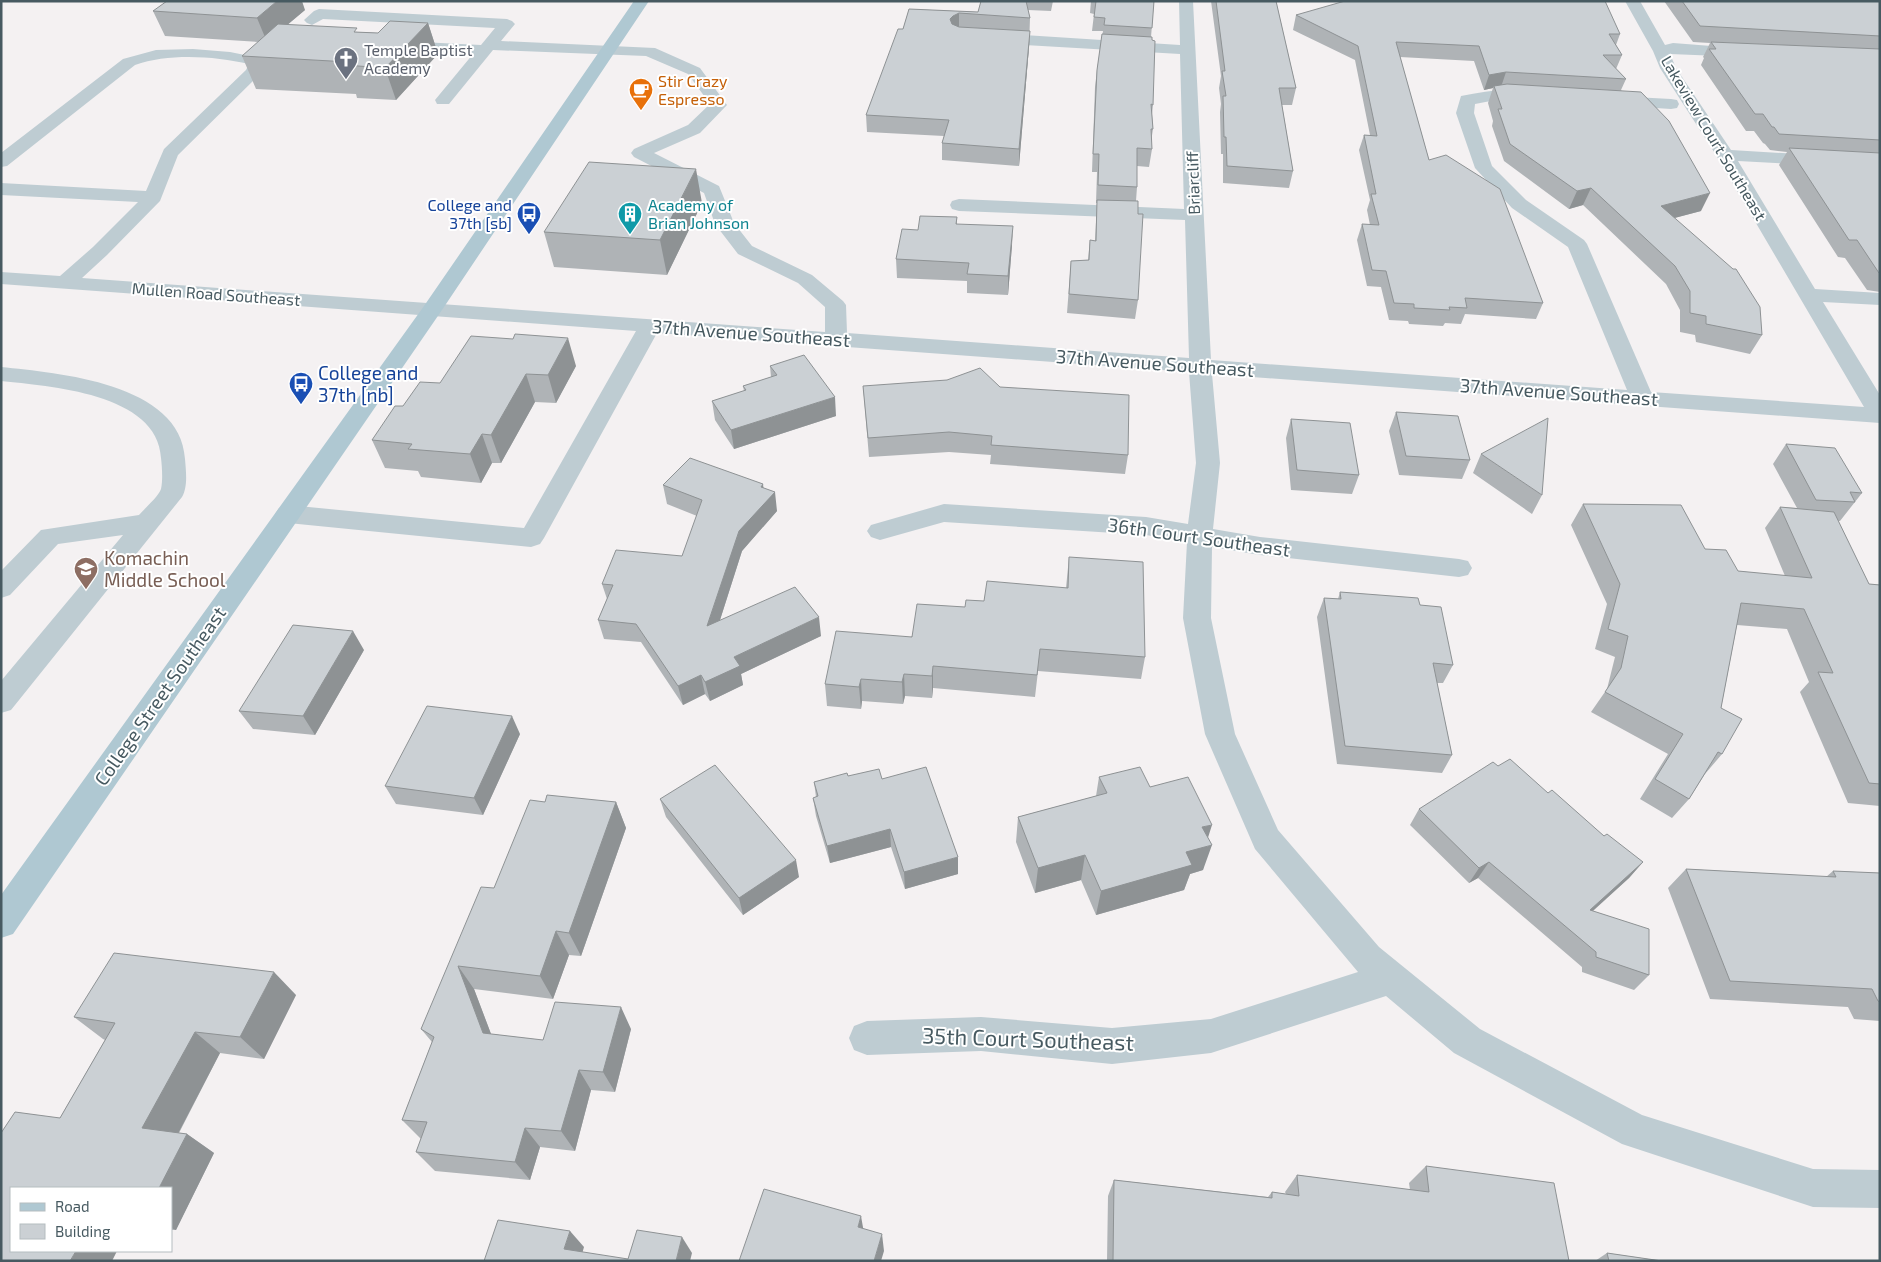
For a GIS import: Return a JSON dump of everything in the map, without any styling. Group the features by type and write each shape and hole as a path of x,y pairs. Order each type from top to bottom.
{"main road":[{"name":"College Street Southeast","path":"1,923 431,310 642,1"}],"street":[{"name":"Briarcliff","path":"1186,1 1200,366 1208,463 1200,535 1197,618 1220,734 1266,839 1367,958 1467,1042 1635,1131 1813,1188 1880,1189"},
{"path":"1632,1 1661,51"},
{"path":"312,20 320,14 507,24 443,100"},
{"path":"979,38 1188,50"},
{"path":"387,45 649,51 694,72 719,105 694,129 640,153 712,190 725,224 745,250 804,279 836,304 836,339"},
{"name":"Lakeview Court Southeast","path":"1761,52 1673,48 1661,51 1668,68 1725,155 1880,415"},
{"path":"64,283 100,251 153,197 170,153 253,72 258,62 274,51"},
{"path":"1,162 129,62 140,56 164,53 245,58 258,62"},
{"path":"1538,96 1501,94 1466,100 1464,113 1484,168 1519,204 1577,244 1642,398"},
{"path":"1595,100 1671,104"},
{"path":"1725,155 1880,164"},
{"path":"1,189 153,197"},
{"path":"959,205 1194,215"},
{"name":"Mullen Road Southeast","path":"1,278 431,310"},
{"path":"1808,295 1880,299"},
{"name":"37th Avenue Southeast","path":"431,310 1880,415"},
{"path":"288,514 531,538 650,326"},
{"path":"1,374 77,383 128,401 154,418 171,440 173,491 1,702"},
{"name":"36th Court Southeast","path":"880,531 944,513 1146,526 1260,546 1459,568"},
{"path":"1,588 50,536 148,523"},
{"name":"35th Court Southeast","path":"867,1038 981,1034 1112,1046 1211,1036 1390,978"}],"building":[{"path":"167,1 277,1 257,18 153,11"},
{"path":"981,1 1026,1 1030,18 959,13 950,19 952,24 959,27 1030,31 1019,149 942,143 949,120 866,115 898,29 903,29 909,9 978,12"},
{"path":"1096,1 1154,1 1152,28 1104,25 1105,18 1094,17"},
{"path":"1216,1 1276,1 1296,88 1279,88 1293,171 1227,166 1223,96 1226,96 1222,71 1225,71"},
{"path":"1345,1 1605,1 1620,34 1609,34 1622,55 1603,55 1626,79 1506,72 1489,75 1479,46 1396,42 1429,160 1446,155 1500,189 1543,303 1465,298 1467,308 1449,307 1450,310 1414,308 1414,304 1394,303 1386,271 1372,270 1362,224 1379,225 1371,194 1376,194 1364,135 1377,136 1358,46 1296,15"},
{"path":"1682,1 1880,1 1880,36 1700,26"},
{"path":"390,21 428,23 385,68 345,65 349,62 242,56 278,24 357,28 354,32 378,33"},
{"path":"1102,34 1152,37 1152,40 1155,41 1153,105 1151,104 1152,149 1137,148 1137,187 1098,185 1099,154 1093,154 1097,70"},
{"path":"1711,42 1880,49 1880,140 1779,134 1763,114 1755,114 1709,49 1716,49"},
{"path":"1507,84 1641,92 1669,121 1710,193 1661,206 1733,269 1736,269 1760,307 1762,335 1706,324 1706,316 1690,313 1690,291 1675,266 1591,188 1577,191 1510,144 1498,109 1502,109 1494,86"},
{"path":"1789,148 1880,153 1880,273 1857,240 1849,240"},
{"path":"589,162 696,169 660,240 544,232"},
{"path":"1097,200 1138,201 1138,214 1143,214 1138,300 1069,294 1071,261 1089,260 1090,240 1096,241"},
{"path":"920,216 957,217 956,224 1013,226 1008,276 967,274 969,263 896,259 902,229 918,230"},
{"path":"515,334 568,338 548,375 526,374 491,435 482,434 470,454 408,449 412,444 372,440 395,406 403,406 420,382 440,383 471,336 513,339"},
{"path":"804,355 835,397 731,430 712,401 746,390 743,386 777,375 770,366"},
{"path":"980,368 1000,387 1129,395 1128,455 991,445 992,436 949,432 868,438 863,386 947,380"},
{"path":"1396,412 1458,416 1470,460 1406,456"},
{"path":"1548,418 1542,495 1481,454"},
{"path":"1291,419 1350,423 1359,475 1297,470"},
{"path":"1786,444 1835,448 1862,493 1850,492 1855,502 1816,500"},
{"path":"690,458 763,484 761,487 775,492 739,531 707,626 795,587 819,617 734,657 740,666 705,682 701,675 678,686 636,624 598,620 613,585 602,584 616,550 682,556 702,500 663,485"},
{"path":"1583,504 1681,505 1705,549 1726,550 1738,571 1812,578 1780,507 1834,512 1869,584 1880,585 1880,784 1869,783 1818,672 1833,673 1804,609 1741,603 1721,708 1742,719 1722,754 1718,752 1689,799 1655,779 1683,734 1605,692 1621,668 1628,636 1608,629 1620,584"},
{"path":"1069,557 1143,562 1145,657 1040,649 1037,675 933,666 932,676 904,674 902,682 861,679 859,687 825,684 836,631 912,637 917,604 965,607 966,600 984,601 987,581 1068,588"},
{"path":"1340,592 1418,598 1420,605 1441,607 1453,665 1433,663 1452,755 1345,746 1324,598 1341,599"},
{"path":"293,625 353,631 303,716 239,711"},
{"path":"427,706 512,716 474,798 385,786"},
{"path":"1510,759 1548,793 1552,790 1604,836 1607,834 1643,862 1590,910 1649,929 1649,975 1596,957 1596,952 1489,862 1479,868 1419,809 1493,762 1498,766"},
{"path":"715,765 796,860 739,898 660,799"},
{"path":"926,767 958,857 904,872 890,829 827,846 813,798 818,796 814,782 847,773 848,776 879,769 882,779"},
{"path":"1140,767 1150,787 1188,777 1212,825 1202,827 1212,845 1186,852 1192,865 1101,891 1085,855 1038,868 1018,817 1107,793 1099,777"},
{"path":"547,795 616,802 569,933 556,931 540,976 458,966 483,1033 543,1040 555,1002 621,1007 603,1072 579,1070 561,1131 525,1128 515,1162 416,1152 427,1122 402,1120 434,1037 421,1029 481,887 494,888 530,800 545,802"},
{"path":"1686,869 1836,877 1833,871 1880,873 1880,1002 1872,989 1730,981"},
{"path":"114,953 274,972 240,1037 195,1032 142,1128 187,1134 160,1187 10,1187 10,1252 75,1252 70,1261 1,1261 1,1133 15,1112 60,1118 115,1023 74,1017"},
{"path":"1426,1166 1554,1183 1569,1261 1113,1261 1114,1180 1272,1198 1272,1192 1299,1196 1297,1175 1429,1192"},
{"path":"764,1189 861,1216 858,1227 882,1234 874,1261 739,1261"},
{"path":"498,1220 570,1231 564,1249 628,1259 637,1230 682,1237 676,1261 484,1261"},
{"path":"1607,1253 1662,1261 1609,1261"}],"place":[{"name":"Temple Baptist Academy","path":"346,80"},
{"name":"Stir Crazy Espresso","path":"641,111"},
{"name":"College and 37th [sb]","path":"529,235"},
{"name":"Academy of Brian Johnson","path":"630,235"},
{"name":"College and 37th [nb]","path":"301,405"},
{"name":"Komachin Middle School","path":"86,590"}]}
